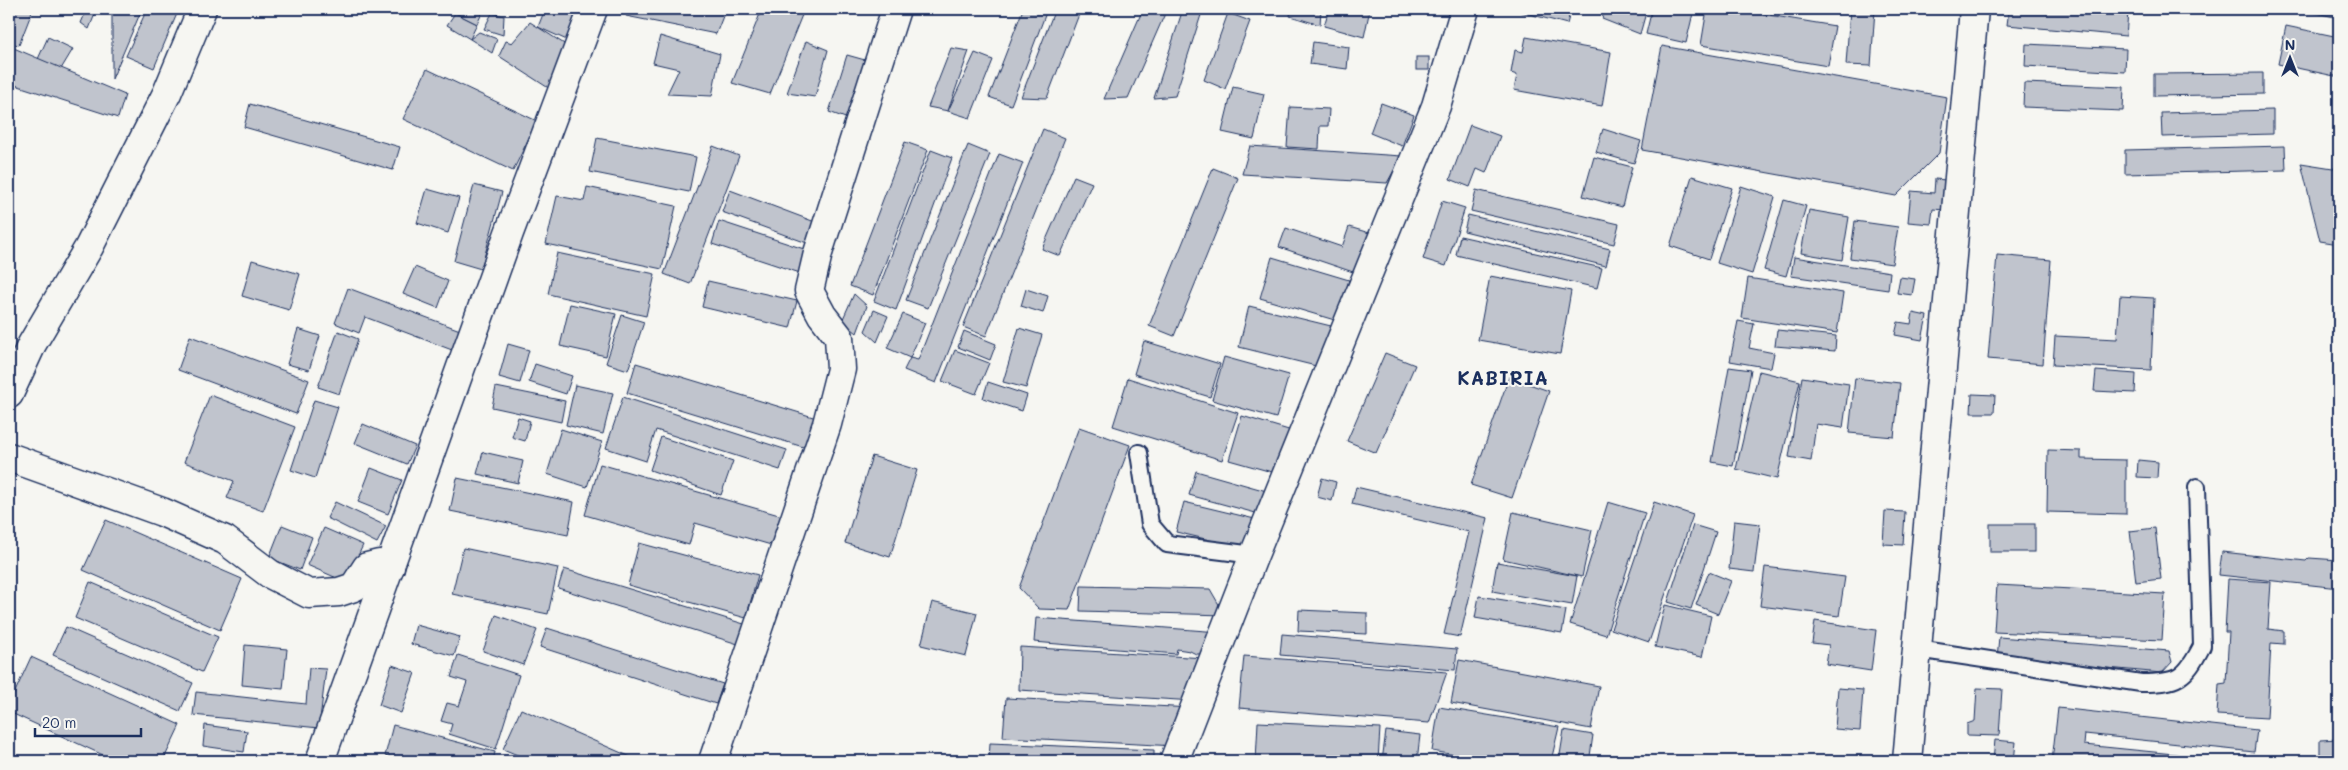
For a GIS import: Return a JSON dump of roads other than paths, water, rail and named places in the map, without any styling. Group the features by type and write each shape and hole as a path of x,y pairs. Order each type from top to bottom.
{"street":[{"path":"9,394 32,344 89,247 167,93 202,9"},
{"path":"320,761 509,233 593,9"},
{"path":"714,761 827,424 841,369 839,337 822,315 809,291 818,253 896,9"},
{"path":"1174,761 1254,555 1436,106 1465,9"},
{"path":"1907,761 1974,9"},
{"path":"9,458 162,512 225,540 270,574 309,594 340,592 354,586 367,566 379,564 390,567"}],"lane":[{"path":"1139,452 1150,524 1167,544 1254,555"},
{"path":"1917,649 2141,683 2167,683 2190,669 2202,646 2197,487"}],"district":[{"name":"KABIRIA","path":"1503,378"}]}
